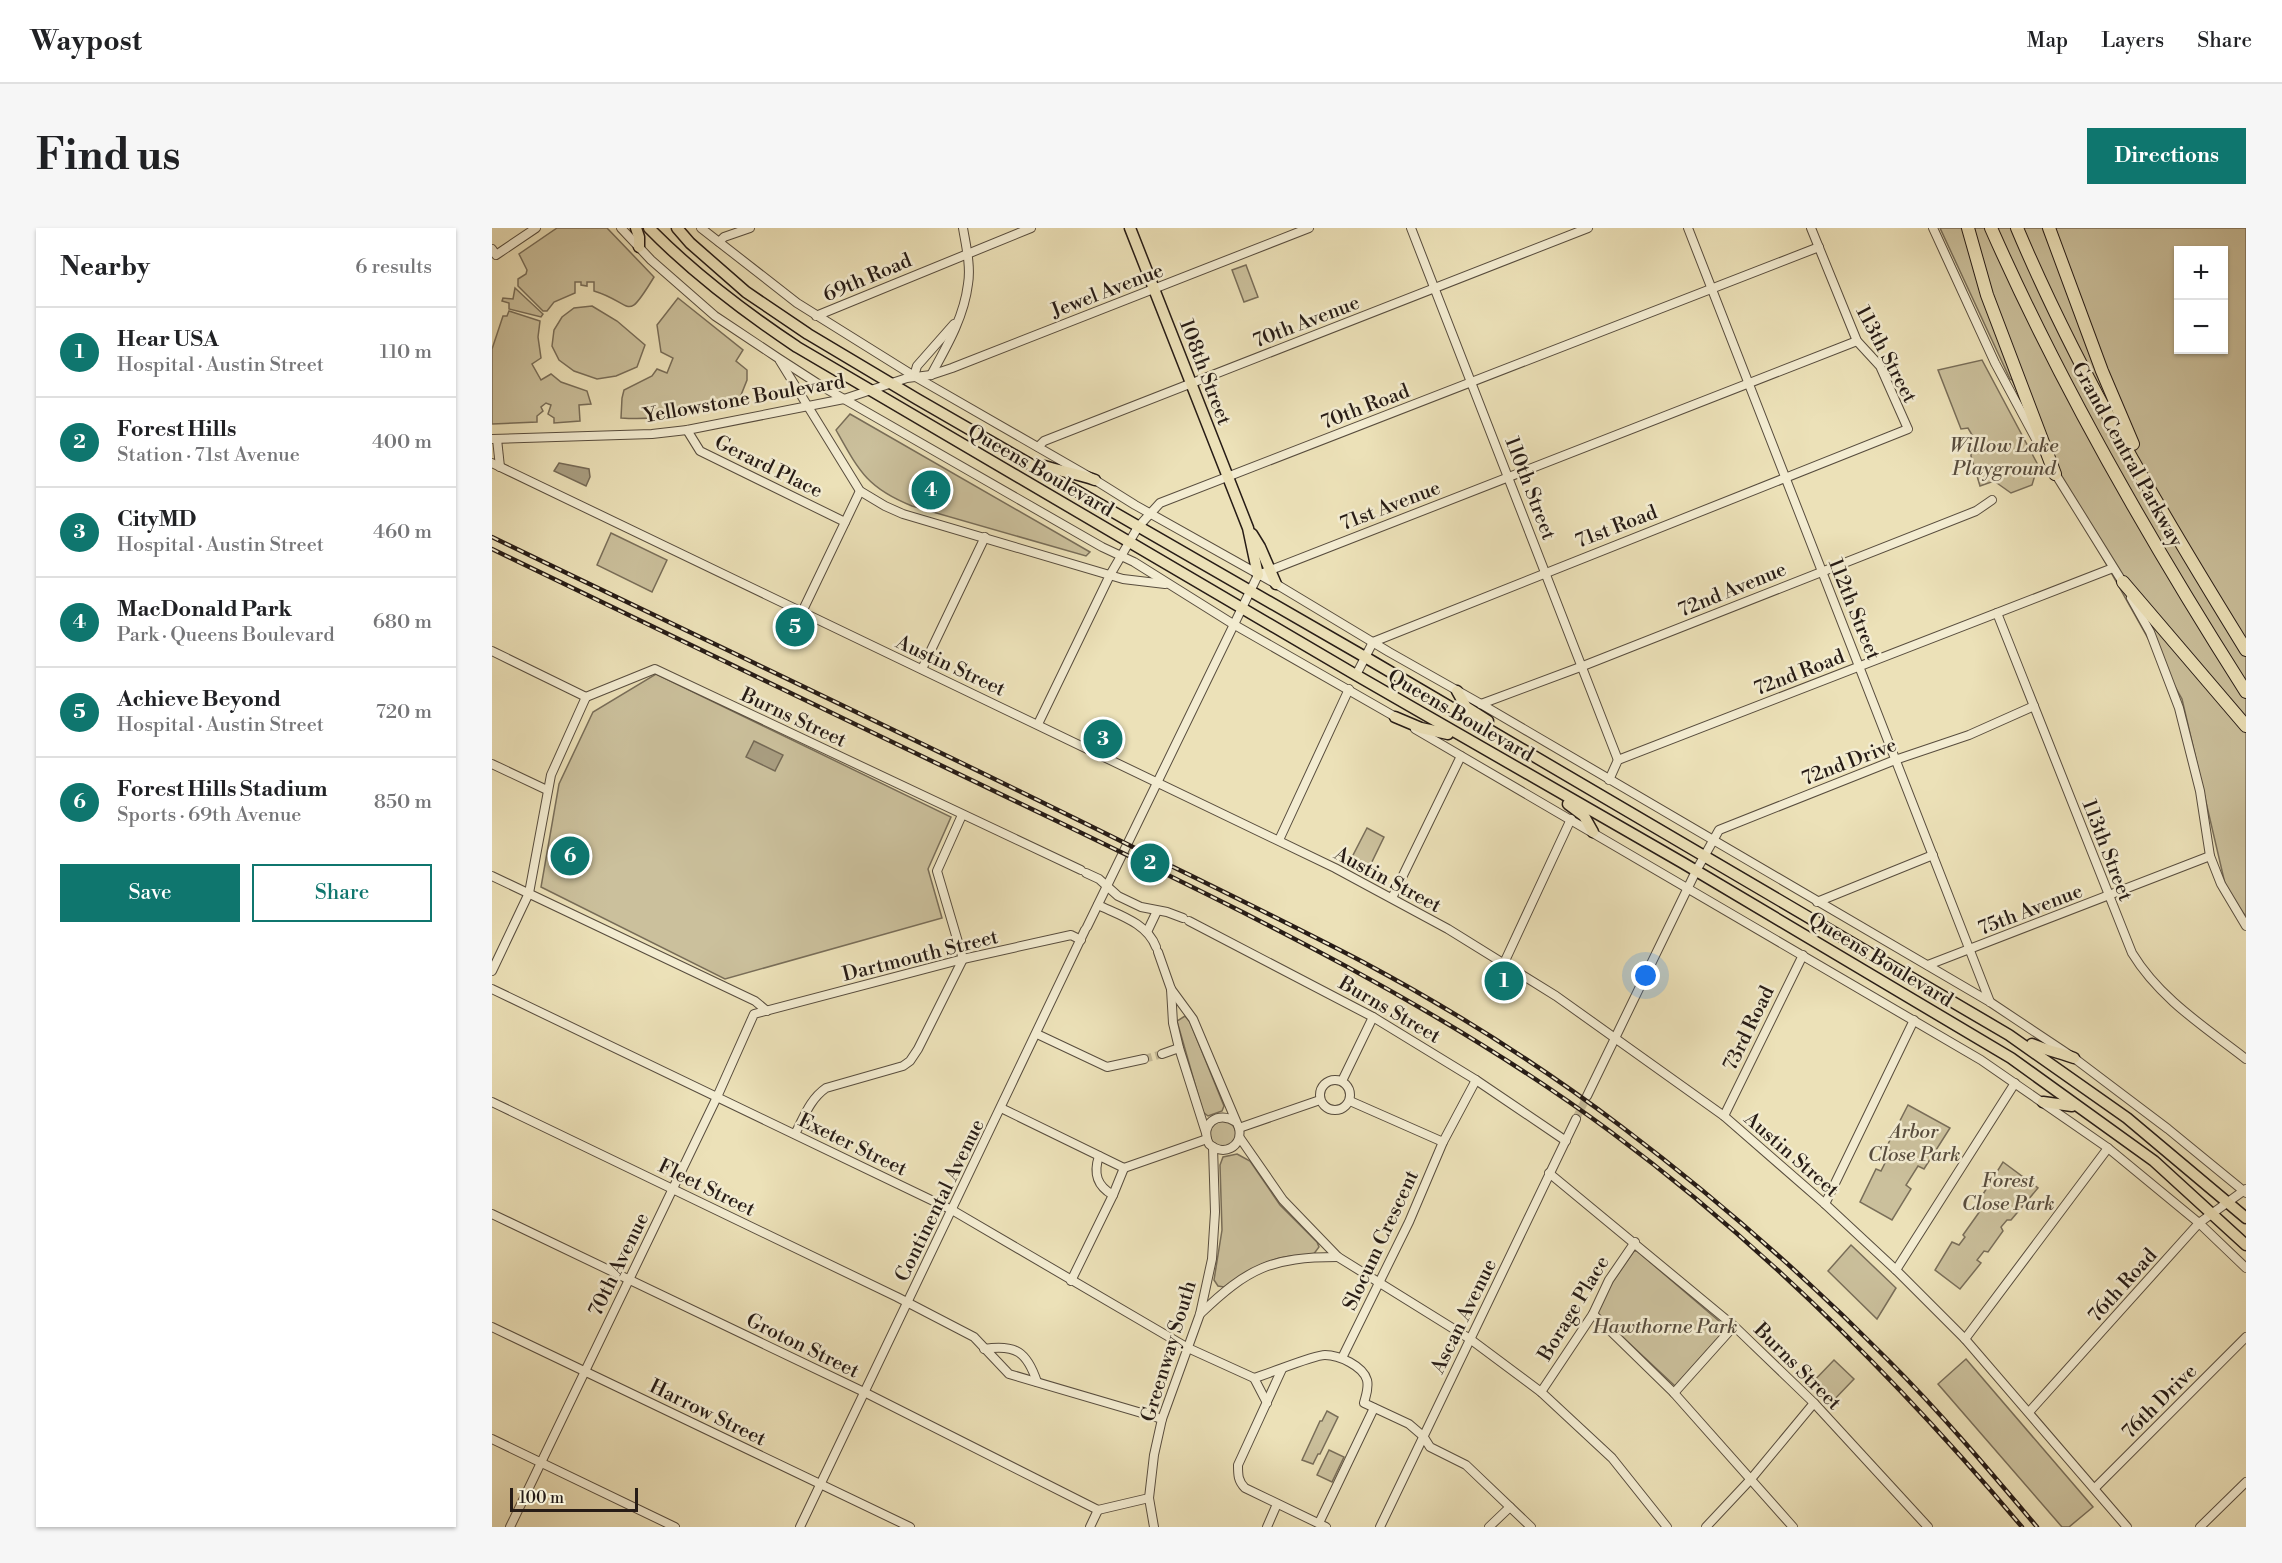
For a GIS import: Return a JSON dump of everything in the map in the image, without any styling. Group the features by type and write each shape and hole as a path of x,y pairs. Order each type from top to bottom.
{"highway":[{"path":"1968,228 1987,296 2055,474"},
{"name":"Grand Central Parkway","path":"1991,228 2038,329 2097,440 2163,558 2246,692"},
{"name":"Grand Central Parkway","path":"2017,228 2063,328 2152,492 2246,650"},
{"path":"2049,228 2102,370 2152,492"},
{"path":"2123,582 2246,726"}],"main road":[{"path":"636,228 639,247"},
{"name":"Queens Boulevard","path":"649,228 698,276 744,312 797,347 1465,739 1696,871 2011,1058 2154,1161 2246,1245"},
{"name":"Queens Boulevard","path":"677,228 746,292 916,399 1365,657 2009,1035 2127,1118 2246,1218"},
{"path":"684,228 689,240"},
{"name":"108th Street","path":"1130,228 1248,528 1258,575"},
{"path":"1021,458 1095,480"},
{"name":"108th Street","path":"1248,528 1260,547 1276,584"},
{"path":"1457,691 1466,707 1528,753"},
{"path":"1395,717 1420,728 1465,739"},
{"path":"1540,782 1584,816 1593,832"},
{"path":"2009,1035 2055,1054 2061,1053 2074,1058"},
{"path":"2043,1102 2060,1102 2082,1108"}],"street":[{"path":"494,252 536,228"},
{"name":"Queens Boulevard","path":"621,228 660,269 715,316 844,399 1349,689 1914,1020 2015,1083 2108,1148 2199,1223 2246,1268"},
{"name":"Queens Boulevard","path":"700,228 816,316 914,376 1276,584 1990,1002 2074,1058 2245,1191"},
{"path":"719,242 724,237 750,228"},
{"path":"931,375 951,340 969,283 968,253 963,228"},
{"name":"69th Road","path":"816,316 1031,228"},
{"name":"Jewel Avenue","path":"914,376 931,375 1309,228"},
{"name":"110th Street","path":"1411,228 1618,760"},
{"name":"70th Avenue","path":"1038,447 1044,441 1588,228"},
{"name":"112th Street","path":"1688,228 1990,1002"},
{"name":"113th Street","path":"1811,228 1857,341 1880,366 1908,429"},
{"path":"1933,228 1995,363 2055,474 2123,582 2150,632 2179,708 2200,790 2210,856 2221,884 2246,926"},
{"name":"70th Road","path":"1038,724 1110,574 1138,527 1160,503 1818,247"},
{"path":"914,376 917,366 960,317"},
{"name":"71st Avenue","path":"1258,575 1857,341"},
{"name":"Queens Boulevard","path":"778,358 861,490 893,510 1123,579 1167,584"},
{"name":"Yellowstone Boulevard","path":"495,439 652,434 687,430 844,399 914,376"},
{"name":"71st Road","path":"1373,642 1546,571 1908,429"},
{"name":"Gerard Place","path":"687,430 700,451 845,522"},
{"path":"495,439 496,465"},
{"name":"Austin Street","path":"496,465 1279,840 1392,898 1556,996 1724,1116 1825,1204 1896,1270 1965,1339 2127,1527"},
{"path":"802,612 861,490"},
{"name":"72nd Avenue","path":"1481,704 1976,511 1992,500"},
{"path":"922,669 985,537"},
{"name":"72nd Road","path":"1618,760 2113,568"},
{"path":"1107,886 1258,575"},
{"name":"113th Street","path":"1997,613 2132,953 2156,987 2246,1059"},
{"path":"1356,675 1373,642"},
{"path":"492,651 586,697 551,775 529,893 492,971"},
{"name":"Burns Street","path":"586,697 655,669 1100,879 1118,896 1141,907 1186,919 1373,1017 1476,1080 1566,1141"},
{"path":"1279,840 1349,689"},
{"name":"72nd Drive","path":"1696,871 1719,830 1895,760 1969,735 2034,706"},
{"path":"1392,898 1461,756"},
{"path":"1609,780 1618,760"},
{"path":"492,764 547,790"},
{"path":"795,1134 817,1094 826,1088 903,1066 910,1061 918,1049 963,959 937,871 962,815"},
{"path":"1504,963 1571,819"},
{"path":"1817,902 1933,855"},
{"name":"75th Avenue","path":"1928,965 2210,856"},
{"path":"1587,1096 1696,871"},
{"path":"492,876 755,1001 767,1011"},
{"name":"Continental Avenue","path":"821,1484 1107,886"},
{"path":"1098,905 1147,932 1157,950 1171,989 1173,1023 1179,1048 1206,1136 1213,1147 1220,1151 1229,1150 1240,1138"},
{"path":"1147,932 1157,911"},
{"name":"Dartmouth Street","path":"754,1014 963,959 1071,935 1080,940"},
{"name":"73rd Road","path":"1724,1116 1803,955"},
{"name":"Exeter Street","path":"492,989 952,1210 1188,1348"},
{"path":"1171,989 1193,1019 1238,1125 1240,1138 1283,1200 1338,1257 1470,1340 1541,1392 1612,1458 1667,1527"},
{"name":"70th Avenue","path":"510,1527 717,1097 754,1014"},
{"path":"1342,1081 1373,1017"},
{"path":"1825,1204 1914,1020"},
{"path":"1037,1034 1107,1067 1144,1059"},
{"path":"1162,1054 1179,1048"},
{"path":"1335,1080 1342,1081 1350,1090 1350,1101 1341,1110 1335,1111 1324,1106 1320,1100 1323,1086 1335,1080"},
{"name":"Slocum Crescent","path":"1342,1358 1409,1222 1443,1142 1476,1080"},
{"path":"1896,1270 2015,1083"},
{"path":"1238,1125 1320,1100"},
{"path":"1350,1101 1443,1142"},
{"name":"Fleet Street","path":"492,1102 908,1302 974,1337 1009,1374 1162,1419"},
{"path":"1001,1108 1124,1168"},
{"path":"1206,1136 1208,1125 1221,1116 1229,1118 1238,1125"},
{"name":"Ascan Avenue","path":"1380,1527 1576,1119"},
{"path":"1071,1281 1124,1168 1206,1136"},
{"name":"Greenway South","path":"1154,1527 1149,1498 1154,1455 1162,1419 1200,1314 1212,1259 1215,1212 1213,1147"},
{"path":"1965,1339 2108,1148"},
{"path":"1099,1156 1096,1165 1098,1180 1105,1190 1113,1195"},
{"name":"Burns Street","path":"1550,1173 1734,1326 1814,1403 1928,1527"},
{"name":"76th Road","path":"2030,1412 2199,1223 2245,1191"},
{"name":"Groton Street","path":"492,1214 864,1392 1098,1510"},
{"name":"Borage Place","path":"1541,1392 1593,1314 1609,1280 1635,1242"},
{"path":"1200,1314 1238,1282 1263,1267 1283,1261 1338,1257"},
{"path":"1593,1314 1674,1393 1793,1527"},
{"path":"1674,1393 1734,1326"},
{"name":"Harrow Street","path":"492,1327 910,1527"},
{"name":"76th Drive","path":"2095,1488 2246,1337"},
{"path":"984,1349 1003,1346 1017,1351 1030,1363 1037,1382"},
{"path":"1188,1348 1254,1378 1267,1403"},
{"path":"1254,1378 1324,1355 1342,1358 1361,1370 1367,1379 1368,1392 1364,1403 1410,1424 1423,1436 1430,1447 1466,1465 1531,1527"},
{"path":"1282,1369 1238,1465 1238,1476 1245,1488 1322,1525 1374,1408"},
{"path":"1706,1527 1751,1479 1814,1403"},
{"path":"492,1439 675,1527"},
{"path":"2200,1527 2246,1482"},
{"path":"800,1527 821,1484"},
{"path":"1090,1527 1098,1510 1149,1498"},
{"path":"1267,1527 1277,1504"},
{"path":"1489,1527 1510,1507"}],"green space":[{"path":"557,228 607,228 654,277 638,301 633,306 628,306 594,291 594,282 587,282 587,286 581,285 581,282 575,282 575,293 554,302 547,311 543,311 518,286 518,279 526,274 527,270 519,254"},
{"path":"1940,228 2246,228 2246,917 2226,888 2182,699 2058,478"},
{"path":"1246,265 1258,297 1244,302 1232,270"},
{"path":"515,288 543,314 541,317 509,309 509,303 502,301 503,298 513,299"},
{"path":"678,298 743,350 736,361 747,370 747,380 737,405 665,417 621,418 624,390 652,376 657,369 667,373 673,358 661,352 657,325"},
{"path":"592,306 617,321 645,345 637,367 616,376 597,379 574,371 559,360 552,346 554,330 562,317 574,308"},
{"path":"509,311 540,321 538,337 541,358 532,364 541,380 551,374 561,382 587,391 591,404 579,405 580,421 554,423 554,418 548,414 551,405 546,403 541,407 543,411 537,416 537,422 492,424 492,349 503,316 507,316"},
{"name":"Willow Lake Playground","path":"1982,360 2038,465 2032,485 2011,493 1994,481 1980,486 1971,456 1971,449 1978,445 1968,428 1961,429 1938,370"},
{"path":"850,414 1090,552 1086,556 912,506 884,492 874,485 858,467 836,430"},
{"path":"611,533 667,560 652,592 597,565"},
{"path":"656,674 951,817 928,869 942,918 725,979 541,887 559,784 593,712"},
{"path":"1367,828 1384,837 1367,872 1349,863"},
{"path":"1185,1016 1190,1022 1224,1106 1222,1111 1208,1116 1203,1112 1177,1021"},
{"name":"Arbor Close Park","path":"1908,1105 1950,1128 1924,1169 1918,1166 1906,1185 1911,1189 1892,1220 1860,1202 1876,1169 1881,1171 1891,1151 1886,1148"},
{"path":"1223,1121 1232,1125 1236,1134 1232,1143 1223,1147 1214,1143 1210,1134 1214,1125"},
{"path":"1237,1154 1250,1161 1280,1205 1317,1242 1319,1247 1313,1255 1285,1257 1261,1265 1224,1287 1218,1286 1214,1280 1222,1230 1220,1165 1223,1157"},
{"name":"Forest Close Park","path":"2003,1162 2038,1188 2011,1220 2007,1220 2001,1227 2003,1231 1988,1252 1984,1251 1977,1260 1981,1263 1960,1289 1935,1270 1952,1242 1959,1245 1965,1237 1963,1235 1985,1204 1980,1199"},
{"path":"1851,1245 1896,1288 1877,1319 1828,1271"},
{"name":"Hawthorne Park","path":"1634,1251 1637,1251 1726,1327 1675,1386 1597,1313 1605,1293"},
{"path":"1966,1359 2093,1507 2069,1527 2062,1527 1938,1384"},
{"path":"1834,1360 1854,1379 1830,1404 1810,1385"},
{"path":"1327,1411 1338,1417 1320,1454 1313,1464 1302,1460 1320,1421"},
{"path":"1329,1450 1344,1457 1332,1482 1317,1475"}],"shaded area":[{"path":"559,463 589,469 590,477 586,486 554,471"},
{"path":"754,741 783,755 775,771 746,757"}],"tunnel":[{"path":"1144,1059 1162,1054"},
{"path":"1576,1119 1587,1096"}],"railway":[{"path":"492,537 990,776 1285,922 1397,980 1496,1040 1560,1082 1657,1154 1792,1268 1908,1380 2037,1527"},
{"path":"492,549 1276,929 1414,1004 1481,1044 1611,1132 1723,1221 1879,1368 2022,1527"}],"place":[{"name":"MacDonald Park","path":"931,490"},
{"name":"Achieve Beyond","path":"795,627"},
{"name":"CityMD","path":"1103,739"},
{"name":"Forest Hills Stadium","path":"570,856"},
{"name":"Forest Hills","path":"1150,863"},
{"name":"Hear USA","path":"1504,981"}]}
